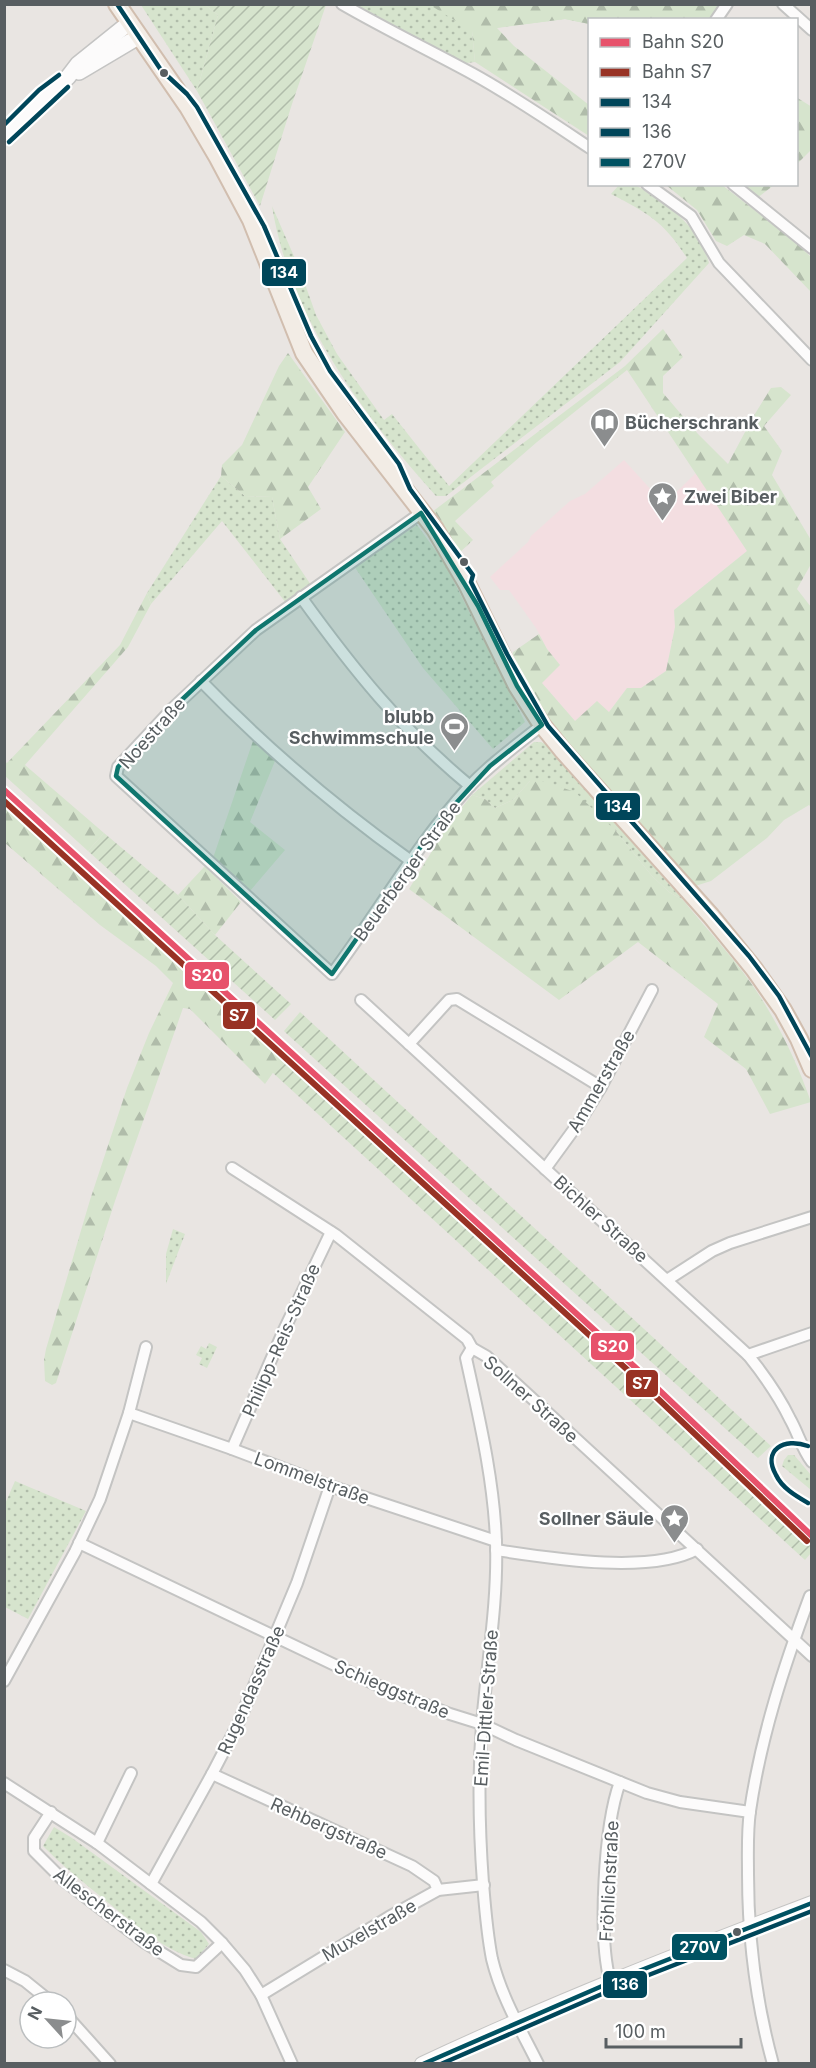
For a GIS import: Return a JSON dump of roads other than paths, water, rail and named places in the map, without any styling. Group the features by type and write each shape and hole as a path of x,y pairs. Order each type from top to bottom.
{"main road":[{"path":"117,4 188,107 251,220 304,353 345,413 435,529 468,584 517,686 542,725 711,916 805,1040 812,1069"},
{"path":"4,136 68,77 78,64 133,30"}],"street":[{"path":"342,4 526,105 588,147"},
{"path":"717,18 727,4"},
{"path":"783,4 812,30"},
{"path":"650,186 691,216 719,263 812,360"},
{"path":"735,186 812,248"},
{"name":"Noestraße","path":"332,974 116,776 118,767 173,708 256,630 421,513"},
{"path":"301,597 376,696 405,728 470,786"},
{"path":"201,681 234,716 305,780 336,806 411,861"},
{"name":"Beuerberger Straße","path":"332,974 436,825 490,766 542,725"},
{"name":"Ammerstraße","path":"545,1169 580,1121 601,1087 652,990"},
{"path":"409,1044 449,1000 457,999 601,1087"},
{"name":"Bichler Straße","path":"361,1000 748,1355 779,1398 791,1419 805,1453 812,1462"},
{"name":"Sollner Straße","path":"232,1168 331,1232 467,1339 472,1348 486,1356 812,1656"},
{"path":"667,1280 712,1251 730,1243 812,1217"},
{"name":"Philipp-Reis-Straße","path":"232,1449 284,1330 331,1232"},
{"path":"748,1355 812,1333"},
{"path":"4,1681 79,1543 107,1482 129,1413 146,1347"},
{"name":"Emil-Dittler-Straße","path":"472,1348 466,1358 489,1470 496,1546 496,1591 482,1724 479,1824 484,1885 492,1959 516,2020 538,2064"},
{"name":"Lommelstraße","path":"129,1413 496,1546 618,1563 684,1556 697,1549"},
{"name":"Rugendasstraße","path":"151,1884 238,1724 297,1583 330,1486"},
{"name":"Schieggstraße","path":"79,1543 385,1689 482,1724 620,1782 680,1802 750,1812"},
{"path":"773,2064 756,1991 749,1927 750,1812 763,1742 774,1701 810,1596"},
{"path":"97,1843 131,1773"},
{"name":"Rehbergstraße","path":"212,1774 412,1866 434,1881 438,1890"},
{"name":"Fröhlichstraße","path":"610,1981 606,1967 604,1912 607,1847 614,1798 620,1782"},
{"path":"4,1783 97,1843 201,1922 245,1970 261,1995 292,2064"},
{"name":"Allescherstraße","path":"51,1812 34,1838 34,1851 62,1879 95,1906 160,1953 189,1968 196,1967 222,1943"},
{"name":"Muxelstraße","path":"261,1995 438,1890 484,1885"},
{"path":"422,2064 516,2020 610,1981 812,1903"},
{"path":"4,1970 36,1990"},
{"path":"78,2028 110,2064"}],"rail line":[{"name":"S20","path":"4,790 637,1369 812,1536"},
{"name":"S7","path":"4,801 632,1374 807,1541"}],"place":[{"name":"Bücherschrank","path":"604,448"},
{"name":"Zwei Biber","path":"663,522"},
{"name":"blubb Schwimmschule","path":"455,752"},
{"name":"Sollner Säule","path":"675,1544"}]}
